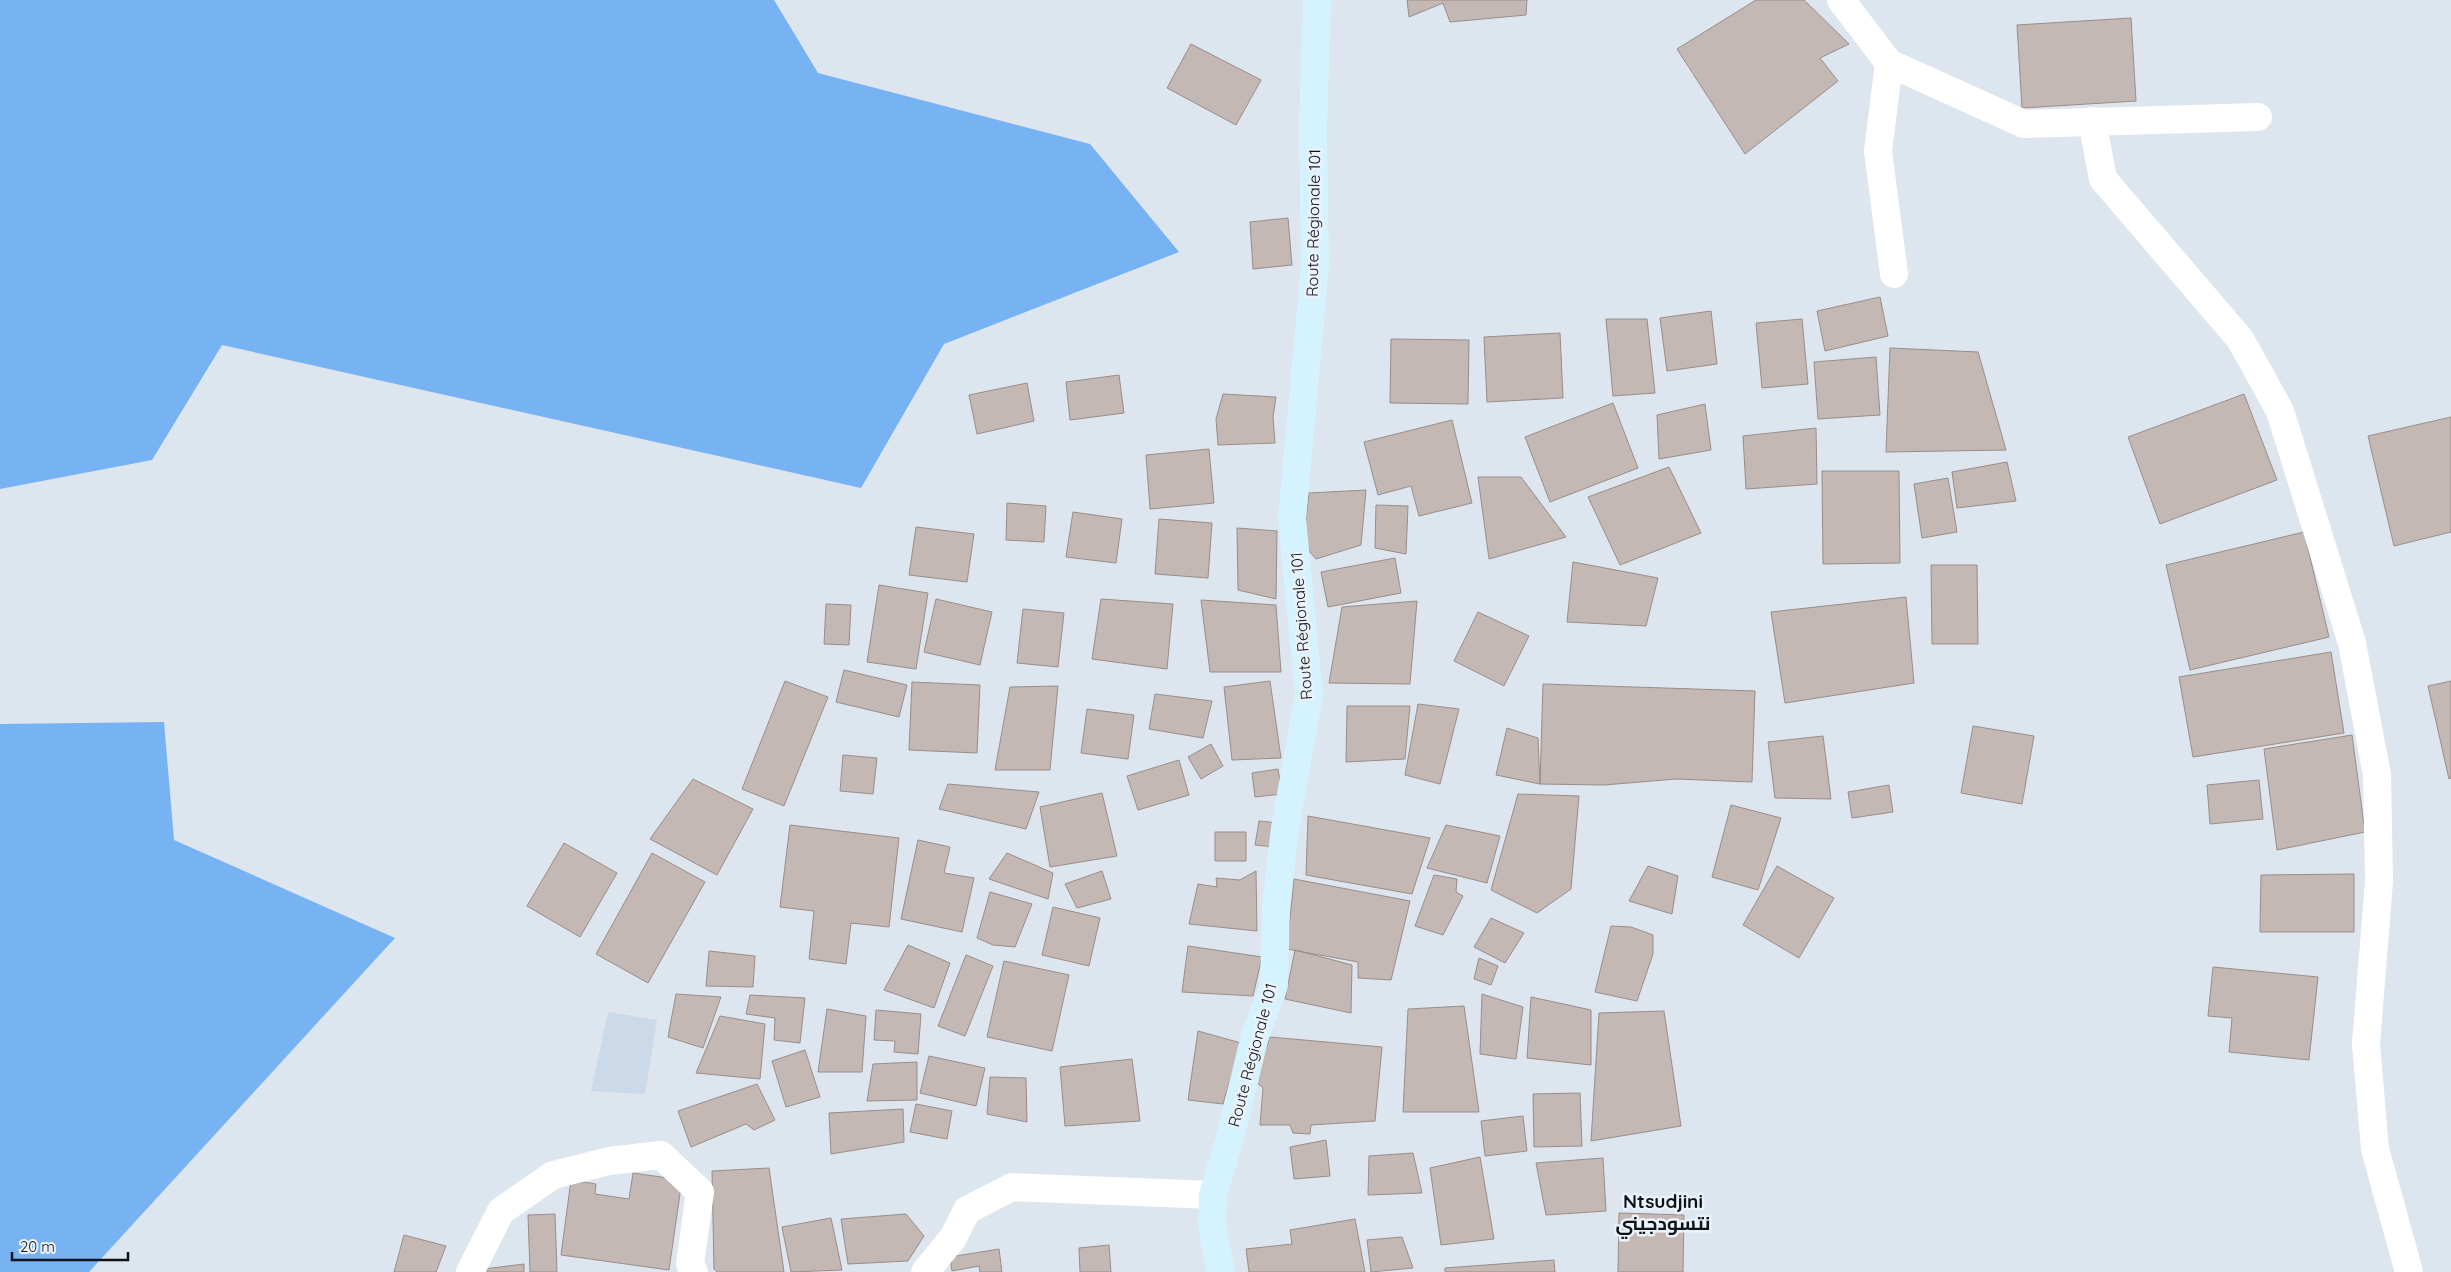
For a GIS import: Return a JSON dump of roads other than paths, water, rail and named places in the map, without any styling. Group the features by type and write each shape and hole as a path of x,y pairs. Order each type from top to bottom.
{"street":[{"name":"Route Régionale 101","path":"1221,1272 1212,1225 1213,1195 1231,1134 1255,1036 1274,985 1276,907 1285,828 1309,695 1292,519 1315,266 1314,128 1317,0"},
{"path":"1841,0 1889,63 2024,124 2258,117"},
{"path":"1889,63 1878,151 1894,274"},
{"path":"2092,121 2103,180 2240,339 2280,410 2352,642 2377,775 2379,881 2366,1044 2375,1149 2409,1272"},
{"path":"470,1272 501,1211 553,1175 609,1161 661,1155 700,1192 690,1264 694,1272"},
{"path":"926,1272 953,1238 968,1210 1012,1188 1213,1195"}],"district":[{"name":"Ntsudjini نتسودجيني","path":"1663,1212"}]}
